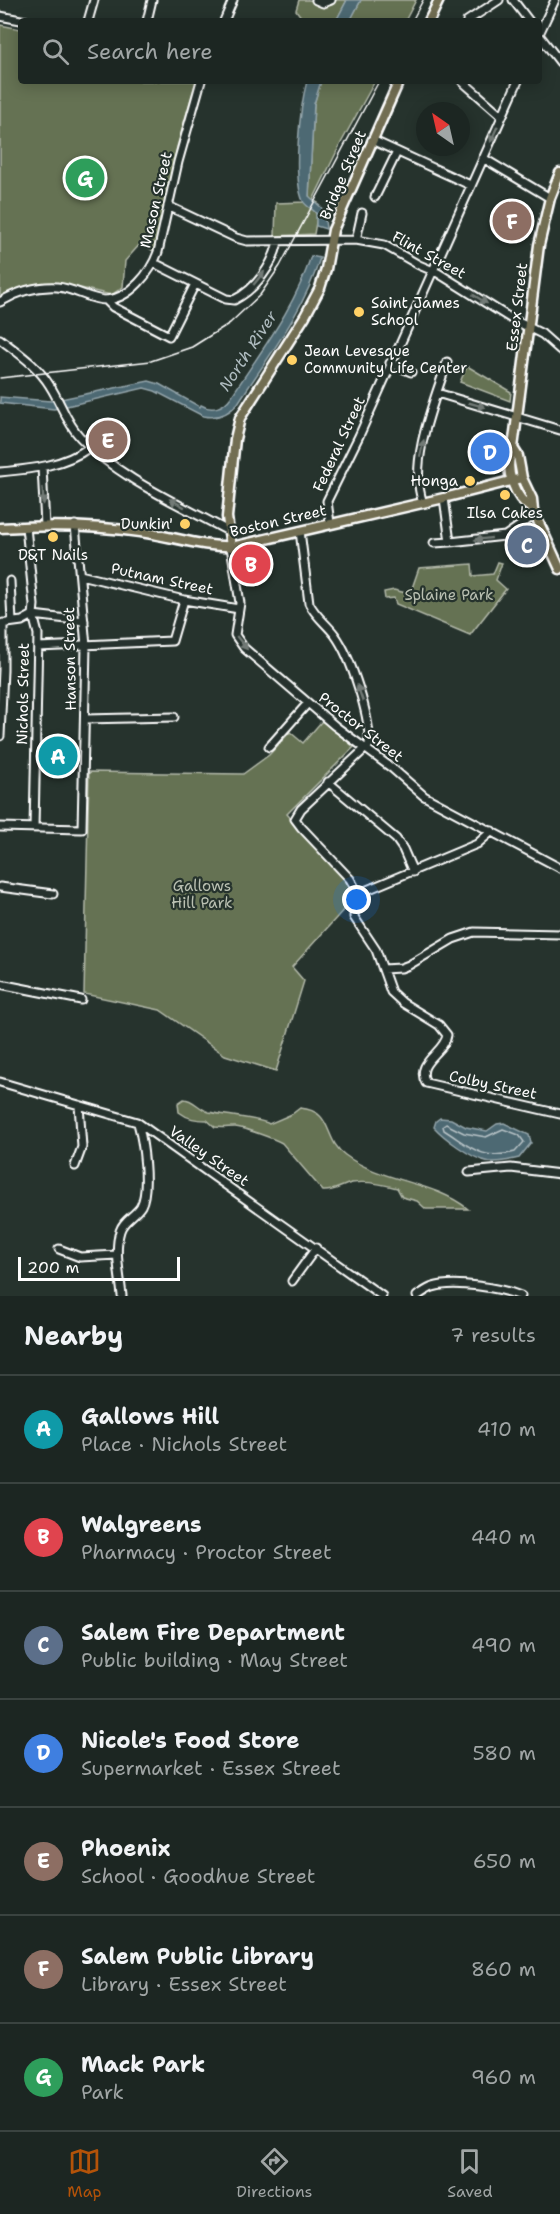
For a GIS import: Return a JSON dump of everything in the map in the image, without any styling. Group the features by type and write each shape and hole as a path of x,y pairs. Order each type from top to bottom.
{"main road":[{"path":"431,18 440,0"},
{"name":"Bridge Street","path":"231,547 228,531 235,439 240,418 315,297 326,269 330,240 398,84"},
{"name":"Essex Street","path":"560,173 550,198 537,253 509,465 512,481 524,504 534,513 558,558 560,569"},
{"name":"Essex Street","path":"513,448 518,456 522,478 532,499 534,513"},
{"name":"Boston Street","path":"0,528 75,525 141,532 204,545 231,547 522,478"}],"street":[{"path":"89,18 94,0"},
{"path":"148,18 152,0"},
{"path":"225,18 233,0"},
{"path":"316,0 323,3 331,0"},
{"path":"471,18 498,0"},
{"path":"513,0 527,18"},
{"path":"542,28 555,0"},
{"path":"0,16 18,19"},
{"path":"542,38 560,62"},
{"name":"Mason Street","path":"106,300 128,291 141,280 154,263 200,84"},
{"path":"465,84 502,116"},
{"name":"Federal Street","path":"330,524 327,501 359,436 517,84"},
{"path":"372,141 470,185"},
{"path":"375,197 397,152"},
{"path":"483,158 550,198"},
{"name":"Flint Street","path":"168,206 241,240 254,242 356,240 384,245 542,334 560,349"},
{"path":"356,240 362,213"},
{"path":"154,263 226,299 237,298 262,275 275,255 278,242"},
{"path":"0,302 26,291 57,287 106,300 112,307 169,336 195,284"},
{"path":"0,339 37,368 55,394 74,429 90,447 126,474 228,531"},
{"path":"423,503 418,483 420,455 447,362"},
{"path":"390,363 411,372"},
{"path":"437,393 560,430"},
{"path":"0,472 68,460 90,447"},
{"path":"42,466 45,526"},
{"path":"444,498 450,542"},
{"path":"434,543 505,536 534,513"},
{"name":"Hanson Street","path":"34,828 82,829 86,646 75,525"},
{"name":"Nichols Street","path":"26,527 33,615 38,634 34,828"},
{"path":"300,531 309,603 337,638 355,680 369,725 369,745 328,782 301,809 296,818 301,827 350,879 355,888 354,917 376,950 383,969 401,968 453,939 474,932 560,934"},
{"name":"Proctor Street","path":"231,547 240,597 234,629 237,640 254,657 349,738 433,801 560,868"},
{"name":"Putnam Street","path":"80,574 184,600 239,609"},
{"path":"10,581 12,622"},
{"path":"38,647 172,641 184,600"},
{"path":"0,736 3,670 1,624 22,621 33,615 84,621"},
{"path":"269,747 308,703"},
{"path":"85,719 174,717"},
{"path":"328,782 396,838 413,872"},
{"path":"0,827 34,828"},
{"path":"355,895 477,844 492,831"},
{"path":"0,887 53,894"},
{"name":"Colby Street","path":"383,969 389,987 396,998 439,1025 447,1035 445,1042 425,1066 423,1078 426,1083 560,1114"},
{"path":"0,984 81,1000"},
{"name":"Valley Street","path":"0,1082 137,1122 382,1296"},
{"path":"75,1166 82,1147 79,1105"},
{"path":"122,1296 117,1255 121,1228 137,1211 145,1193 142,1143 137,1122"},
{"path":"469,1172 511,1168 560,1174"},
{"path":"292,1281 316,1248"},
{"path":"59,1249 80,1257 117,1255"},
{"path":"417,1296 433,1287 451,1284 500,1290 521,1296"}],"green space":[{"path":"299,0 347,0 338,18 302,18 296,10"},
{"path":"361,0 416,0 407,18 352,18"},
{"path":"0,25 18,28 18,84 195,84 177,147 155,252 141,243 125,261 123,287 111,295 59,283 15,292 0,300"},
{"path":"320,84 373,84 313,200 318,203 314,210 317,216 314,234 275,236 276,203 306,202 309,197 314,104"},
{"path":"467,366 511,392 510,401 460,382"},
{"name":"Splaine Park","path":"498,562 502,563 496,580 506,589 470,635 396,604 394,598 385,599 384,592 394,590 410,594 419,568 472,564 473,576 493,574"},
{"name":"Gallows Hill Park","path":"322,721 354,747 287,814 350,885 347,906 292,967 304,981 276,1071 225,1055 160,1010 84,994 89,772 243,774 269,755 290,732 303,743"},
{"path":"184,1099 209,1112 259,1120 269,1124 300,1108 311,1110 323,1120 338,1149 359,1164 440,1193 468,1209 426,1209 417,1201 402,1197 397,1188 375,1183 352,1183 323,1191 282,1143 244,1129 215,1127 207,1120 186,1116 179,1112 178,1103"}],"water":[{"path":"347,0 361,0 352,18 338,18"},
{"path":"306,84 320,84 314,104 309,196 324,210 326,229 316,226 316,213 304,203 300,190 298,142"},
{"path":"311,256 320,258 305,297 273,351 238,403 223,415 203,416 155,391 144,388 54,409 0,403 0,397 51,401 149,381 159,384 200,407 201,405 209,408 221,406 231,397 276,329 296,294"},
{"path":"440,1118 451,1119 466,1127 487,1131 497,1124 504,1123 529,1135 531,1143 519,1158 498,1162 486,1161 466,1152 438,1131 434,1127"}],"railway":[{"path":"414,18 423,0"},
{"path":"0,378 151,361 192,347 230,323 260,295 280,266 377,84"}],"place":[{"name":"Mack Park","path":"85,178"},
{"name":"Salem Public Library","path":"512,221"},
{"name":"Saint James School","path":"359,312"},
{"name":"Jean Levesque Community Life Center","path":"292,360"},
{"name":"Phoenix","path":"108,440"},
{"name":"Nicole's Food Store","path":"490,452"},
{"name":"Honga","path":"470,481"},
{"name":"Ilsa Cakes","path":"505,495"},
{"name":"Dunkin'","path":"185,524"},
{"name":"D&T Nails","path":"53,537"},
{"name":"Salem Fire Department","path":"527,545"},
{"name":"Walgreens","path":"251,564"},
{"name":"Gallows Hill","path":"58,756"}],"water label":[{"name":"North River","path":"248,351"}]}
